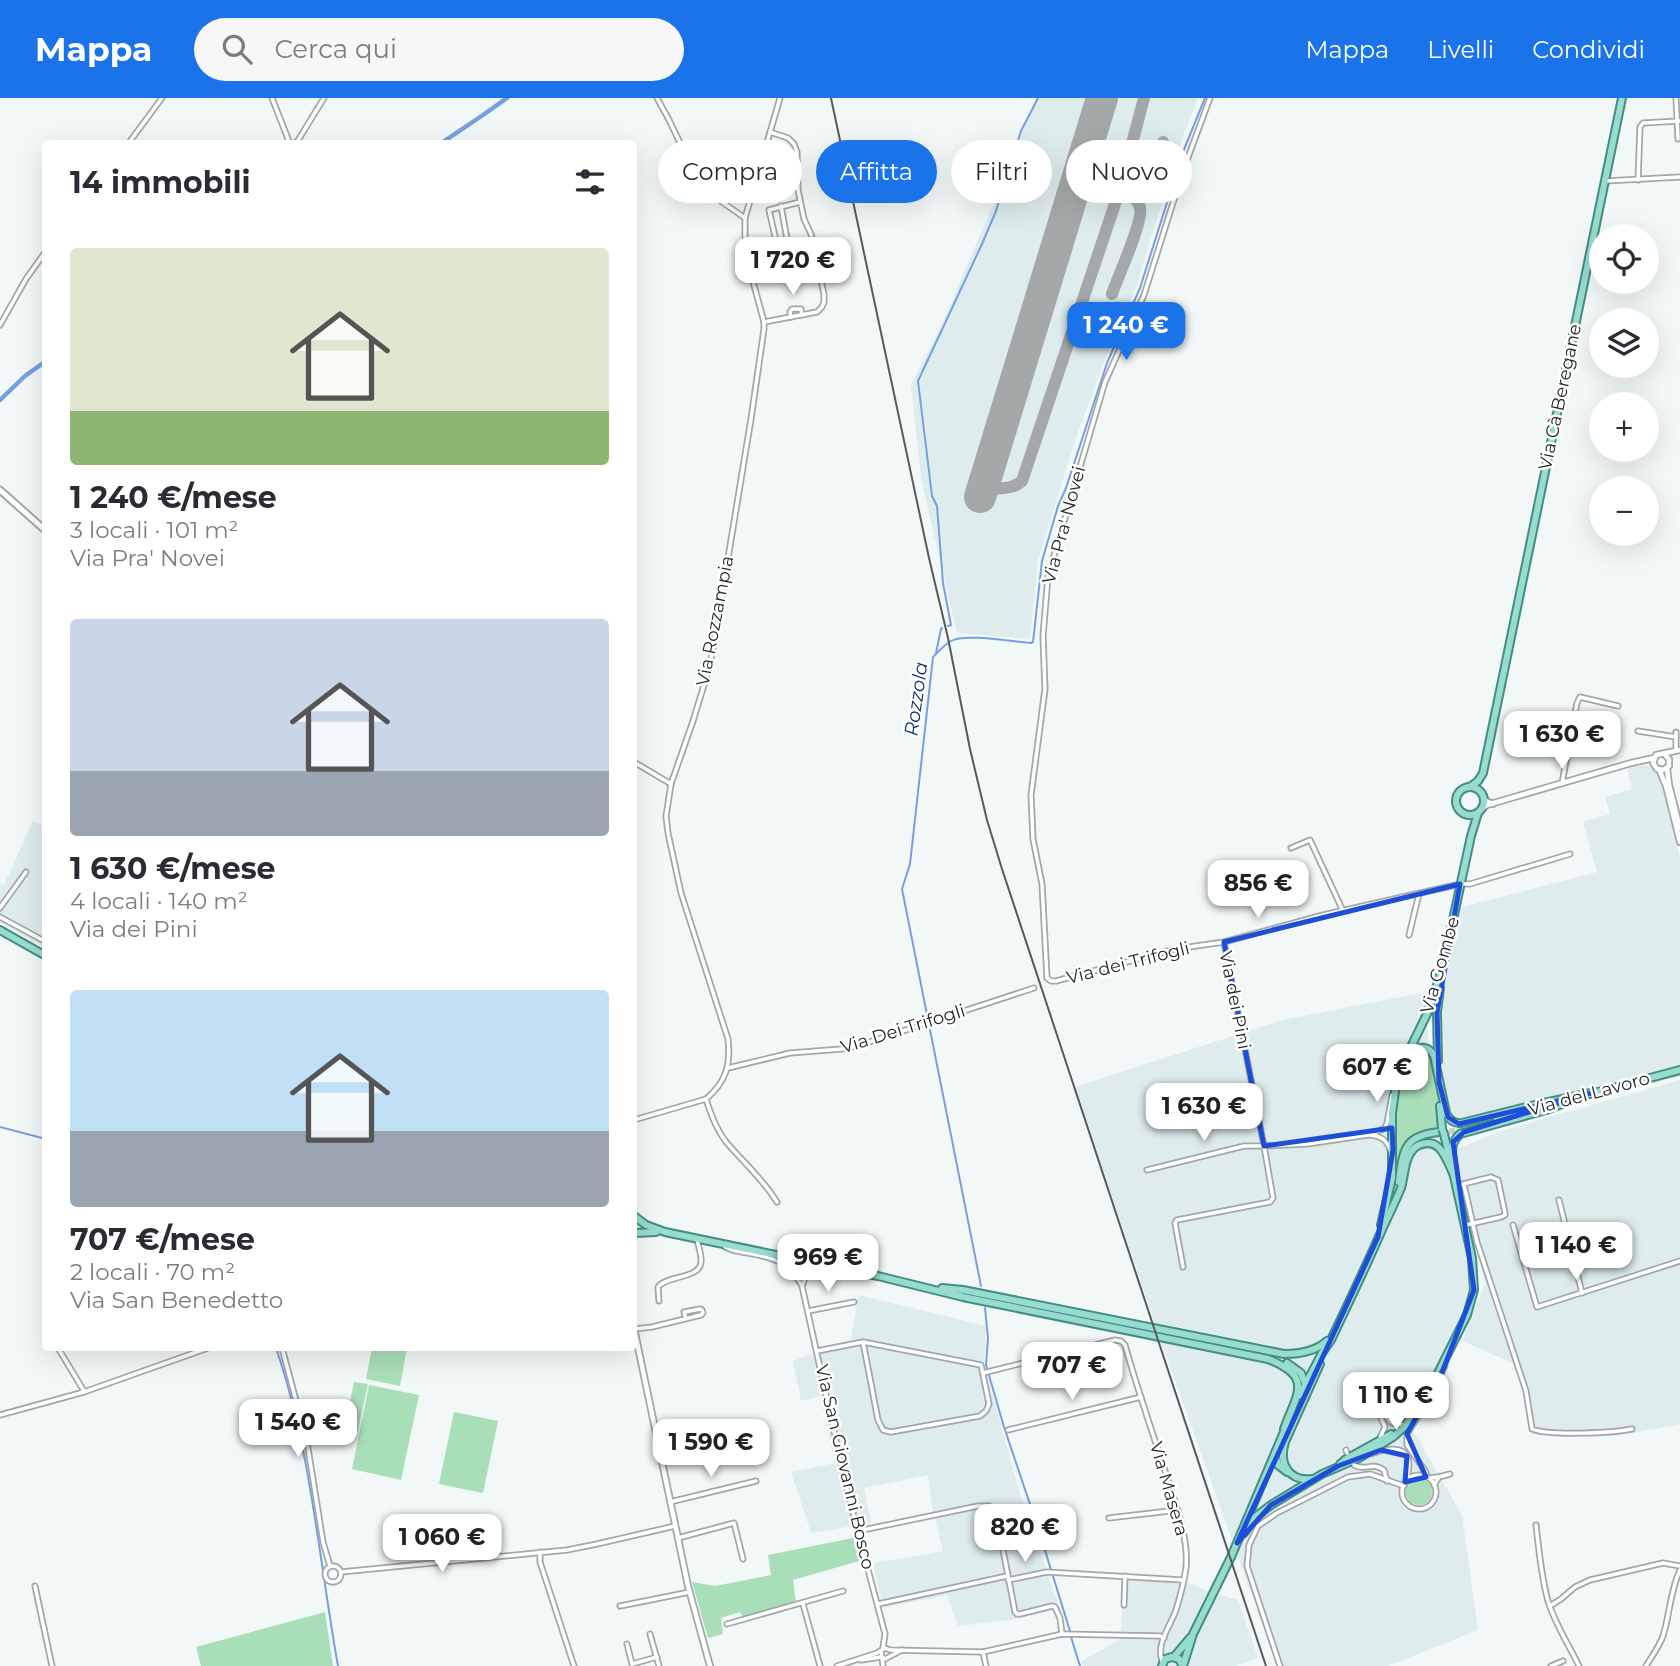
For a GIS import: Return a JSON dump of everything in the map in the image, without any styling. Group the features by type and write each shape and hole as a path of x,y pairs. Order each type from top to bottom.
{"main road":[{"name":"Via Cà Beregane","path":"1483,773 1622,98"},
{"path":"0,490 42,527"},
{"path":"1471,836 1469,822 1456,804 1457,796 1462,790 1479,782 1483,773"},
{"path":"1460,811 1467,815 1480,811 1483,773"},
{"path":"1469,787 1477,789 1483,796"},
{"name":"Via Gombe","path":"1378,1237 1393,1166 1392,1113 1396,1084 1427,1014 1443,966 1471,836 1480,811"},
{"path":"0,930 42,954"},
{"path":"1443,966 1437,1012 1439,1082 1442,1132 1454,1175"},
{"path":"1396,1084 1409,1058 1423,1047 1429,1049 1434,1056 1446,1113 1452,1121 1460,1124 1591,1093"},
{"name":"Via del Lavoro","path":"1497,1119 1680,1070"},
{"path":"1454,1175 1452,1147 1460,1134 1546,1110 1591,1093"},
{"path":"1396,1198 1401,1161 1407,1146 1421,1134 1442,1132"},
{"path":"1237,1543 1254,1518 1264,1510 1315,1478 1359,1458 1393,1437 1430,1389 1467,1315 1473,1297 1472,1259 1459,1184 1442,1149 1433,1143 1415,1147 1410,1153 1396,1198"},
{"name":"Via Gombe","path":"1193,1634 1237,1543 1284,1429 1332,1337 1396,1198"},
{"path":"637,1218 665,1232 878,1276 962,1297 1283,1362 1297,1369 1303,1376 1306,1383 1302,1404"},
{"path":"637,1233 665,1232"},
{"path":"922,1286 963,1290 1284,1354 1317,1348 1332,1337"},
{"path":"1296,1477 1284,1465 1282,1455 1285,1442 1332,1337"},
{"path":"1268,1359 1290,1370 1299,1384 1284,1429"},
{"path":"1336,1467 1406,1423"},
{"path":"1275,1451 1278,1465 1290,1474 1307,1479 1315,1478"},
{"path":"1184,1666 1193,1634"},
{"path":"1165,1662 1193,1634"},
{"path":"1165,1662 1181,1661 1184,1666"}],"street":[{"path":"131,140 162,98"},
{"path":"272,98 290,140"},
{"path":"298,140 324,98"},
{"path":"657,98 702,188 745,218"},
{"name":"Via Rozzampia","path":"728,1068 728,1039 681,893 666,816 671,784 708,673 755,391 764,322 749,267 745,218 780,98"},
{"name":"Via Pra' Novei","path":"1046,972 1042,884 1033,839 1031,795 1045,689 1043,636 1048,576 1105,382 1144,295 1183,171 1210,98"},
{"path":"1676,98 1678,139"},
{"path":"1638,180 1640,127 1643,123 1679,121"},
{"path":"770,132 790,140"},
{"path":"1605,181 1680,177"},
{"path":"780,206 789,250 789,254 781,255 769,210 780,206 795,203"},
{"path":"764,322 817,312 822,307 824,300 813,242 800,203"},
{"path":"0,325 42,257"},
{"path":"1562,784 1580,696 1618,706"},
{"path":"1637,731 1676,735 1679,751 1668,765 1656,767 1650,763 1637,762"},
{"path":"1480,811 1493,804 1654,758 1658,754 1679,751"},
{"path":"1665,755 1669,785 1680,828"},
{"path":"1654,758 1666,786 1680,842"},
{"path":"637,764 671,784"},
{"path":"1483,796 1493,804"},
{"path":"1291,848 1310,840 1343,911"},
{"name":"Via dei Trifogli","path":"1046,972 1047,978 1056,981 1175,949 1224,942 1343,911 1470,884 1570,854"},
{"path":"0,908 26,872"},
{"path":"1409,935 1419,894"},
{"path":"0,916 42,940"},
{"name":"Via dei Pini","path":"1183,1267 1175,1223 1177,1220 1270,1202 1273,1198 1224,942"},
{"name":"Via Dei Trifogli","path":"728,1068 790,1054 857,1046 1034,988"},
{"path":"637,1119 706,1099 719,1085 728,1068"},
{"path":"1147,1170 1244,1146 1307,1144 1368,1135 1385,1128 1396,1084"},
{"path":"706,1099 712,1118 727,1143 757,1174 777,1202"},
{"path":"1368,1135 1381,1138 1388,1144 1393,1166"},
{"path":"1465,1225 1473,1223 1505,1215 1495,1177 1459,1184 1473,1223 1526,1391 1532,1429 1546,1432 1616,1433 1632,1429"},
{"path":"1559,1200 1582,1293"},
{"path":"1513,1225 1537,1307 1680,1261"},
{"path":"659,1301 658,1287 662,1282 694,1272 700,1266 697,1239"},
{"path":"717,1243 732,1250 776,1260 786,1265 802,1286"},
{"path":"1472,1259 1483,1259"},
{"path":"802,1286 810,1271 820,1268 860,1276 878,1276"},
{"name":"Via San Giovanni Bosco","path":"802,1286 845,1478 885,1634 882,1654 884,1666"},
{"path":"808,1311 854,1302"},
{"path":"637,1328 652,1327 685,1319 701,1315 702,1310 684,1312 685,1319"},
{"name":"Via Masera","path":"987,1372 1115,1340 1125,1345 1182,1528 1186,1567 1176,1611 1161,1645 1160,1656 1165,1662"},
{"path":"637,1342 690,1592 710,1666"},
{"path":"817,1351 863,1342 981,1365 987,1372 989,1405 986,1411 980,1416 891,1432 883,1430 878,1420 863,1342"},
{"path":"60,1351 84,1392"},
{"path":"0,1415 84,1392 200,1351"},
{"path":"283,1351 307,1442 323,1542 330,1566"},
{"path":"1359,1458 1385,1449 1402,1451 1410,1462 1402,1491 1405,1501 1420,1509 1428,1506 1436,1492 1434,1485 1409,1448 1406,1438 1431,1396 1448,1356"},
{"path":"1008,1430 1141,1397"},
{"path":"1376,1442 1385,1427 1382,1416 1392,1423 1406,1423"},
{"path":"1354,1465 1361,1468 1378,1466 1384,1470 1387,1481"},
{"path":"1280,1666 1247,1566 1249,1545 1258,1526 1277,1513 1348,1477 1370,1474 1404,1484"},
{"path":"1404,1484 1417,1475 1439,1478 1450,1474"},
{"path":"1434,1485 1439,1478"},
{"path":"670,1502 756,1480"},
{"path":"858,1531 989,1506 998,1524 1017,1614 1055,1607 1062,1634"},
{"path":"1109,1518 1178,1510"},
{"path":"678,1538 734,1523 743,1559"},
{"path":"1536,1524 1542,1575 1550,1606 1579,1666"},
{"path":"341,1572 567,1550 676,1526"},
{"path":"540,1552 540,1562 574,1666"},
{"path":"1550,1606 1575,1587 1590,1580 1663,1563 1680,1568 1673,1585 1662,1640 1646,1666"},
{"path":"330,1566 336,1566 341,1572 337,1581 329,1580 325,1573 330,1566"},
{"path":"878,1604 1047,1572 1183,1580"},
{"path":"1124,1605 1125,1576"},
{"path":"35,1586 52,1666"},
{"path":"727,1624 843,1591"},
{"path":"620,1606 690,1592"},
{"path":"803,1603 820,1666"},
{"path":"650,1634 659,1666"},
{"path":"885,1634 890,1653"},
{"path":"837,1666 903,1650 983,1652 1062,1634 1164,1638"},
{"path":"626,1644 632,1665 657,1657"},
{"path":"1161,1645 1165,1662"},
{"path":"983,1652 986,1666"},
{"path":"882,1654 890,1653"},
{"name":"Via San Giovanni Bosco","path":"884,1666 890,1653"},
{"path":"1551,1666 1563,1661"}],"highlighted area":[{"path":"1460,884 1437,1012 1439,1082 1448,1117 1459,1124 1591,1093 1464,1132 1453,1142 1474,1290 1443,1370 1407,1434 1426,1477 1405,1482 1407,1456 1381,1450 1338,1466 1271,1505 1237,1543 1378,1237 1393,1150 1392,1128 1264,1146 1224,942"}],"shaded area":[{"path":"1036,98 1198,98 1182,140 1066,140 1066,203 1162,203 1136,287 1077,435 1038,560 1030,639 957,633 921,478 911,385 943,322 994,203 1052,203 1052,140 1020,140"},
{"path":"1643,765 1651,767 1659,775 1680,857 1680,1065 1474,1118 1458,1119 1451,1114 1446,1096 1442,1029 1443,986 1459,908 1597,872 1583,822 1610,814 1605,797 1632,789 1627,768"},
{"path":"33,821 42,825 42,946 0,922 0,883 4,885"},
{"path":"1422,993 1445,1151 1474,1291 1410,1425 1462,1515 1478,1630 1388,1666 1277,1666 1155,1324 1075,1087 1282,1020"},
{"path":"1680,1080 1680,1424 1617,1436 1532,1434 1519,1366 1462,1341 1485,1284 1454,1150 1501,1131"},
{"path":"859,1295 986,1326 984,1365 1020,1494 1060,1609 1011,1620 958,1626 947,1595 883,1608 873,1563 943,1551 928,1475 864,1488 871,1523 811,1533 791,1472 835,1463 820,1396 801,1401 793,1361 851,1339"},
{"path":"1125,1576 1184,1581 1238,1600 1258,1658 1235,1666 1083,1666 1082,1661 1120,1639"}],"green space":[{"path":"1423,1050 1433,1059 1440,1130 1420,1134 1407,1144 1400,1159 1396,1192 1388,1212 1395,1182 1395,1101 1412,1056"},
{"path":"371,1351 406,1351 400,1386 366,1379"},
{"path":"354,1382 368,1384 356,1439 343,1436"},
{"path":"369,1385 419,1395 401,1480 352,1469"},
{"path":"454,1412 498,1421 483,1493 439,1484"},
{"path":"1419,1479 1428,1483 1432,1492 1428,1501 1419,1505 1410,1501 1406,1492 1410,1483"},
{"path":"853,1538 859,1561 793,1580 796,1603 743,1618 740,1612 721,1618 723,1634 708,1638 692,1582 715,1586 771,1575 768,1555"},
{"path":"325,1612 333,1666 201,1666 196,1647"}],"waterway":[{"path":"446,140 507,98"},
{"path":"948,626 951,625 943,583 937,506 932,496 918,381 996,211 1021,131 1038,98"},
{"name":"Rozzola","path":"981,1286 902,889 910,864 933,657 946,644 958,639 1033,642 1042,561 1058,506 1107,363 1140,288 1183,152 1205,98"},
{"path":"0,400 42,364"},
{"path":"936,653 942,628"},
{"path":"0,1127 42,1138"},
{"name":"Rozzola","path":"985,1308 988,1338 986,1365 1070,1631"},
{"path":"277,1351 306,1465 338,1666"},
{"name":"Rozzola","path":"1071,1637 1080,1666"}],"taxiway":[{"path":"1112,294 1140,215 1137,202 1120,189 1144,98"},
{"path":"984,483 991,489 1011,487 1022,481 1115,203"}],"runway":[{"path":"980,497 1102,98"}],"tunnel":[{"path":"1440,1132 1455,1131 1497,1119"}],"railway":[{"path":"831,98 987,820 1266,1666"}]}
